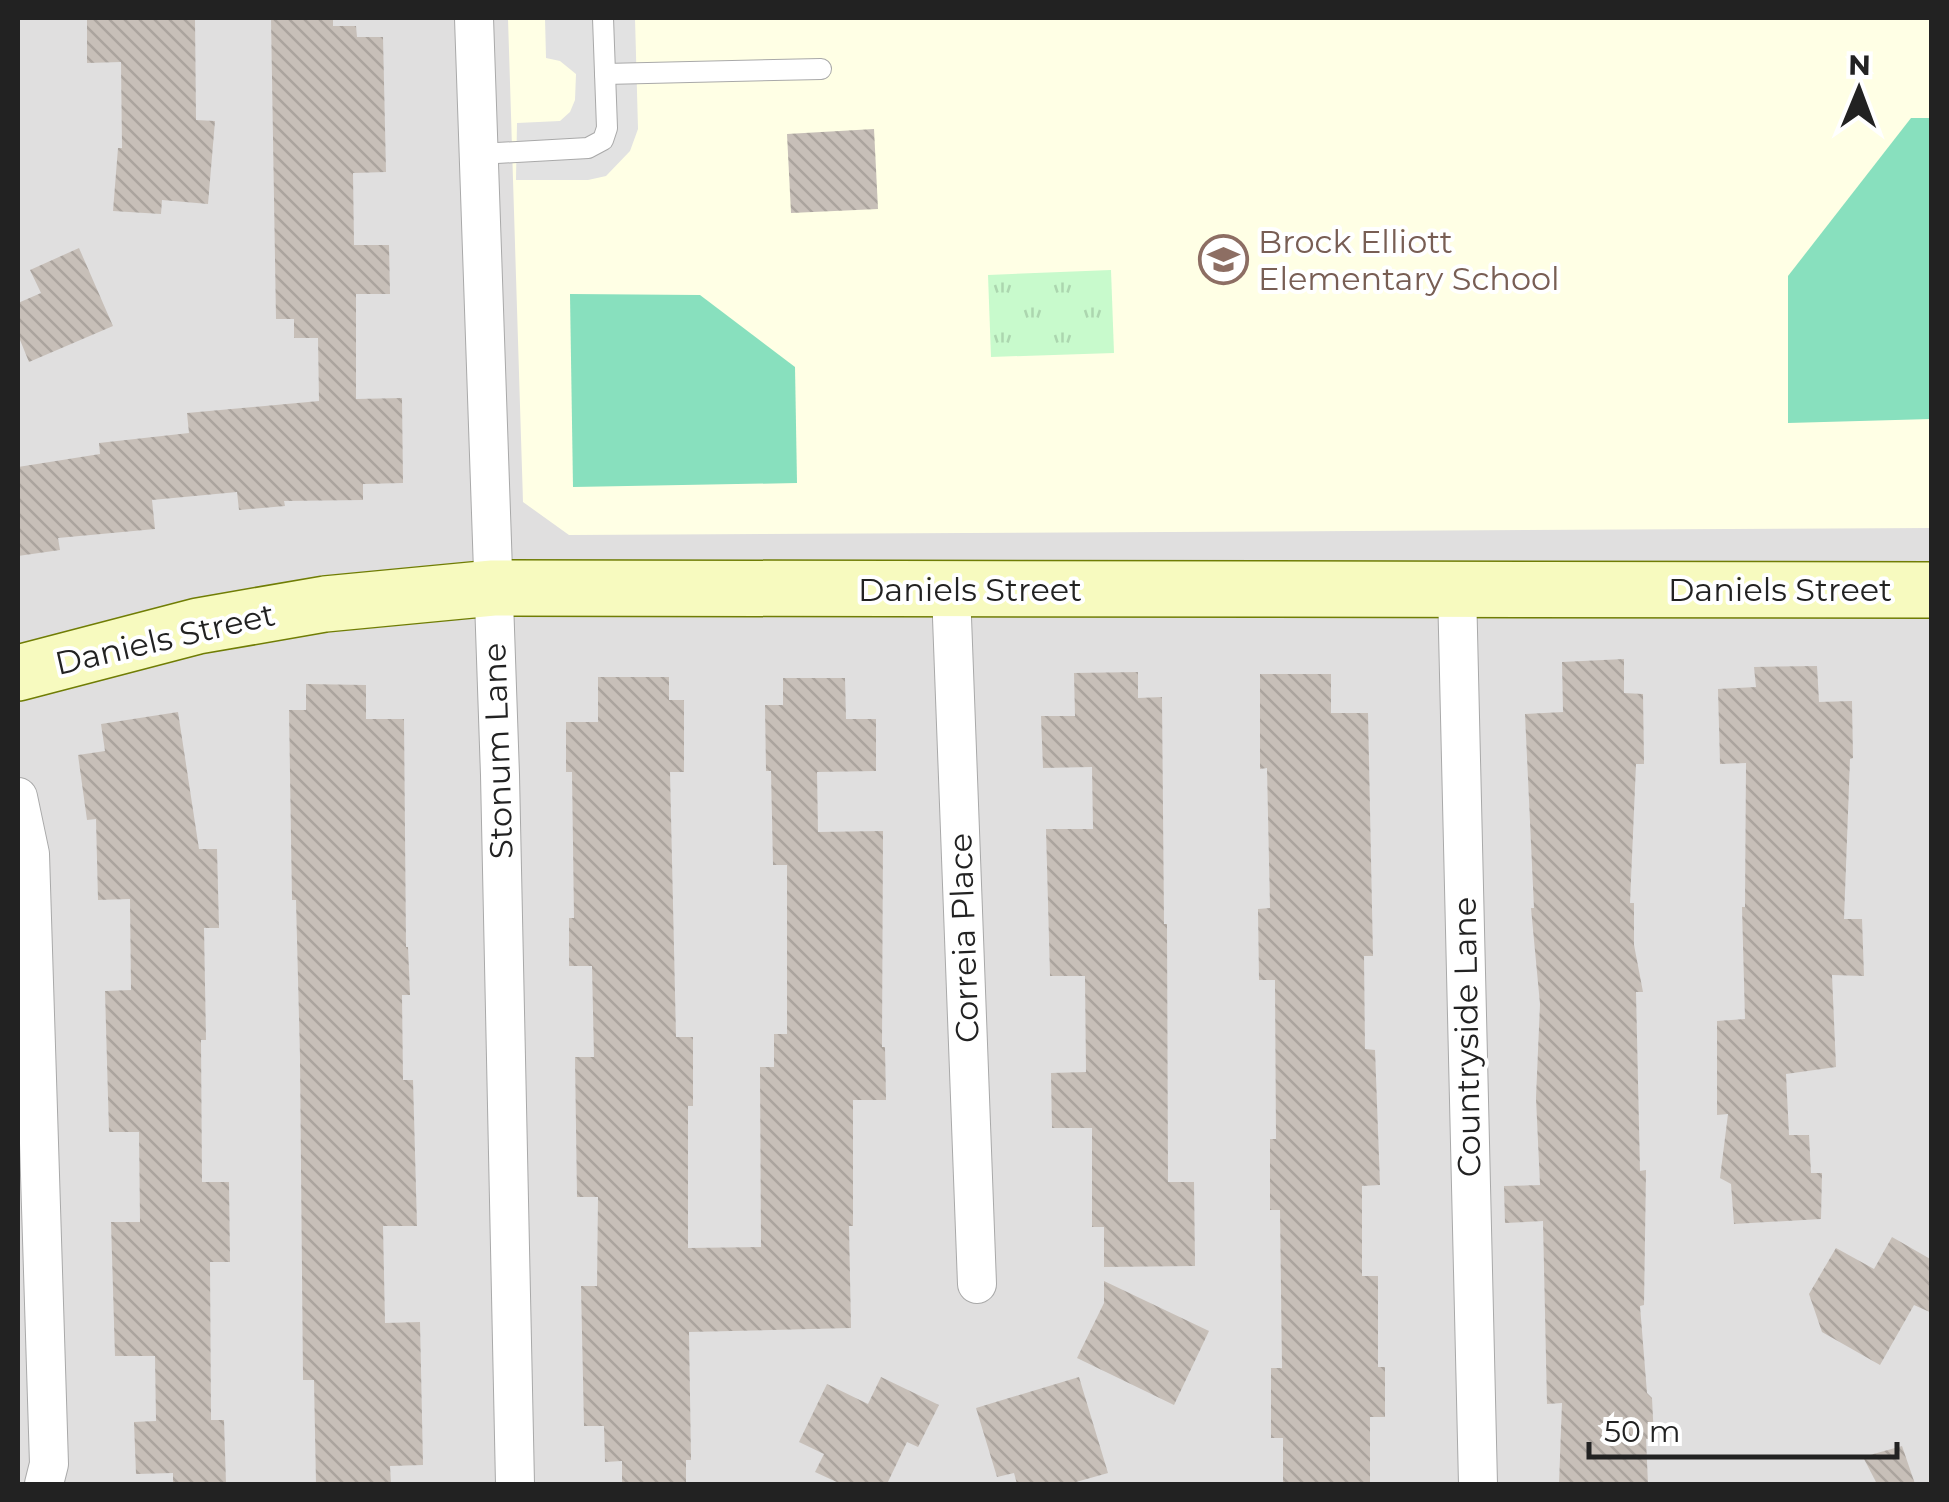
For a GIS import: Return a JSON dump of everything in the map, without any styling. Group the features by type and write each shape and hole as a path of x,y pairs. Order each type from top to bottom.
{"street":[{"name":"Stonum Lane","path":"474,18 500,775 515,1484"},
{"name":"Daniels Street","path":"18,674 198,626 325,604 492,588 1932,590"},
{"name":"Countryside Lane","path":"1457,589 1478,1484"},
{"name":"Correia Place","path":"951,591 977,1284"},
{"path":"18,797 30,854 50,1464 44,1484"}],"lane":[{"path":"478,154 588,148 603,140 607,128 604,18"},
{"path":"605,74 821,68"}],"shaded area":[{"path":"18,18 1931,18 1931,1484 18,1484"},
{"name":"Brock Elliott Elementary School","path":"508,18 1931,18 1931,528 569,535 523,502"},
{"path":"545,18 635,18 638,129 630,151 606,176 588,180 516,180 517,123 560,121 575,100 576,74 560,61 546,58"}],"green space":[{"path":"1911,118 1931,118 1931,419 1788,423 1788,276"},
{"path":"1111,270 1114,353 991,357 988,275"},
{"path":"570,294 700,295 795,367 797,483 573,487"}],"building":[{"path":"87,18 195,18 196,120 215,121 208,204 162,200 161,214 113,211 118,148 122,148 121,62 87,63"},
{"path":"271,18 333,18 333,26 356,26 357,37 383,37 386,172 353,173 354,245 389,245 390,294 356,294 356,399 402,398 403,483 363,484 363,500 284,501 285,506 239,510 237,492 152,500 155,529 58,538 60,550 18,556 18,467 100,454 99,443 189,433 187,413 319,401 318,338 294,338 294,319 276,319"},
{"path":"874,129 878,209 791,213 787,134"},
{"path":"79,248 113,326 29,362 18,335 18,303 41,293 30,270"},
{"path":"1624,659 1624,693 1643,694 1644,764 1636,764 1630,903 1634,903 1634,945 1643,992 1636,992 1640,1171 1646,1170 1644,1305 1640,1306 1654,1439 1646,1439 1648,1484 1559,1484 1562,1403 1547,1404 1543,1221 1505,1223 1504,1186 1540,1185 1536,1098 1540,1004 1531,908 1525,714 1563,712 1562,662"},
{"path":"1817,666 1819,702 1852,701 1853,758 1844,919 1862,919 1864,976 1832,975 1836,1067 1786,1074 1789,1135 1809,1135 1811,1173 1822,1173 1821,1219 1734,1224 1731,1184 1720,1178 1728,1114 1717,1115 1717,1021 1745,1019 1742,907 1746,763 1720,764 1718,689 1756,687 1754,667"},
{"path":"1138,672 1138,698 1162,697 1168,1182 1194,1182 1195,1266 1104,1267 1104,1227 1092,1227 1092,1128 1052,1128 1051,1073 1086,1072 1085,976 1050,976 1046,829 1093,829 1092,767 1043,768 1041,716 1075,716 1074,673"},
{"path":"1260,674 1331,674 1331,713 1368,713 1373,956 1364,956 1365,1049 1375,1050 1380,1185 1362,1186 1362,1276 1378,1276 1378,1367 1385,1367 1385,1417 1370,1417 1370,1484 1283,1484 1283,1438 1271,1438 1271,1368 1282,1368 1280,1210 1270,1210 1270,1139 1276,1139 1275,980 1259,980 1258,909 1270,908 1267,768 1260,769"},
{"path":"598,677 669,677 669,700 684,700 684,772 670,772 676,1037 693,1037 693,1106 688,1106 688,1248 761,1247 760,1067 774,1067 774,1034 787,1034 787,865 773,865 765,705 783,705 783,678 845,678 846,719 876,719 876,771 817,772 818,832 883,831 882,1047 886,1100 853,1100 851,1328 689,1332 691,1460 686,1460 686,1484 622,1484 622,1461 605,1462 604,1426 584,1426 581,1286 597,1286 598,1197 577,1197 575,1057 594,1057 592,966 569,966 569,918 574,918 572,772 566,772 566,722 598,722"},
{"path":"306,684 366,685 366,719 404,719 410,995 402,995 403,1080 413,1080 417,1226 383,1226 385,1323 420,1322 423,1465 390,1466 391,1484 316,1484 314,1380 303,1380 300,1057 296,900 292,900 289,710 306,710"},
{"path":"178,712 199,849 217,849 219,928 204,928 202,1182 229,1182 230,1262 210,1262 211,1420 224,1420 226,1484 173,1484 173,1473 136,1474 134,1422 156,1421 155,1356 115,1356 111,1222 140,1222 139,1132 109,1132 105,991 131,990 130,899 98,900 96,819 87,820 78,755 105,751 101,724"},
{"path":"1892,1237 1932,1260 1932,1313 1914,1305 1880,1365 1822,1332 1809,1294 1836,1248 1874,1269"},
{"path":"1104,1281 1209,1331 1174,1405 1077,1358 1104,1303"},
{"path":"881,1377 939,1405 918,1447 907,1442 887,1484 841,1484 815,1472 824,1454 799,1442 827,1384 868,1404"},
{"path":"1079,1377 1108,1473 1069,1484 1017,1484 1014,1473 997,1477 976,1408"},
{"path":"1902,1446 1915,1484 1877,1484 1863,1457"}],"place":[{"name":"Brock Elliott Elementary School","path":"1223,260"}]}
